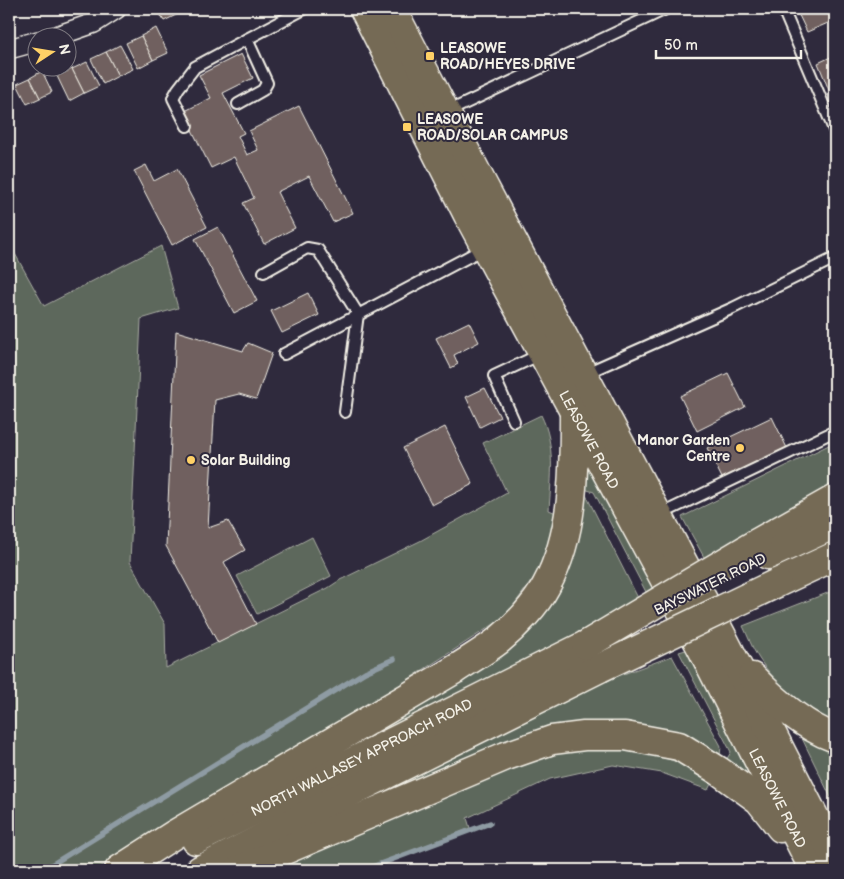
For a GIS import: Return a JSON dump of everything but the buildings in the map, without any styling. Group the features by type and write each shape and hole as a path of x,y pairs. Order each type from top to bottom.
{"main road":[{"name":"LEASOWE ROAD","path":"364,9 485,247 820,864"},
{"name":"LEASOWE ROAD","path":"392,9 722,636 820,864"},
{"path":"119,870 199,820 454,670 498,640 524,615 546,588 559,557 569,522 574,453 574,412"},
{"path":"760,550 835,499"},
{"name":"BAYSWATER ROAD","path":"586,645 760,550 835,524"},
{"name":"BAYSWATER ROAD","path":"600,668 701,620 781,588 835,556"},
{"path":"781,588 835,576"},
{"path":"722,636 751,676 777,702 798,718 835,738"},
{"name":"NORTH WALLASEY APPROACH ROAD","path":"137,870 586,645"},
{"name":"NORTH WALLASEY APPROACH ROAD","path":"200,870 600,668"},
{"path":"238,870 506,756 552,740 592,736 625,736 679,746 719,771 759,800 820,864"}],"street":[{"path":"78,29 94,23 116,9"},
{"path":"9,49 28,44"}],"lane":[{"path":"187,126 173,98 178,88 195,67 304,9"},
{"path":"446,112 666,9"},
{"path":"782,9 835,132"},
{"path":"238,104 264,90 267,83 247,39"},
{"path":"284,354 485,247"},
{"path":"264,272 307,248 318,250 358,314 345,412"},
{"path":"583,375 733,308 835,258"},
{"path":"514,421 494,376 542,353"},
{"path":"658,516 835,431"}],"green space":[{"path":"9,243 44,306 161,246 178,308 141,319 130,562 165,624 166,668 420,541 507,493 483,443 541,415 546,426 551,450 549,510 561,515 543,565 505,617 342,722 95,870 9,870"},
{"path":"835,442 835,487 705,559 682,517"},
{"path":"588,464 655,586 646,592 594,492 584,489"},
{"path":"586,495 639,600 591,627 298,778 567,570"},
{"path":"312,537 331,576 257,614 237,576"},
{"path":"835,590 835,726 803,706 782,687 758,657 743,626"},
{"path":"689,649 754,780 725,762 731,752 679,652"},
{"path":"672,656 721,746 720,756 657,733 618,726 319,821 594,685"},
{"path":"797,728 835,748 835,806"},
{"path":"595,744 643,751 677,762 709,776 713,780 708,790 662,773 613,765 550,779 467,818 470,828 372,870 264,870 542,754"}],"waterway":[{"path":"43,870 365,672 394,659"},
{"path":"364,870 490,823"}],"place":[{"name":"LEASOWE ROAD/HEYES DRIVE","path":"430,56"},
{"name":"LEASOWE ROAD/SOLAR CAMPUS","path":"407,127"},
{"name":"Manor Garden Centre","path":"740,448"},
{"name":"Solar Building","path":"191,460"}]}
